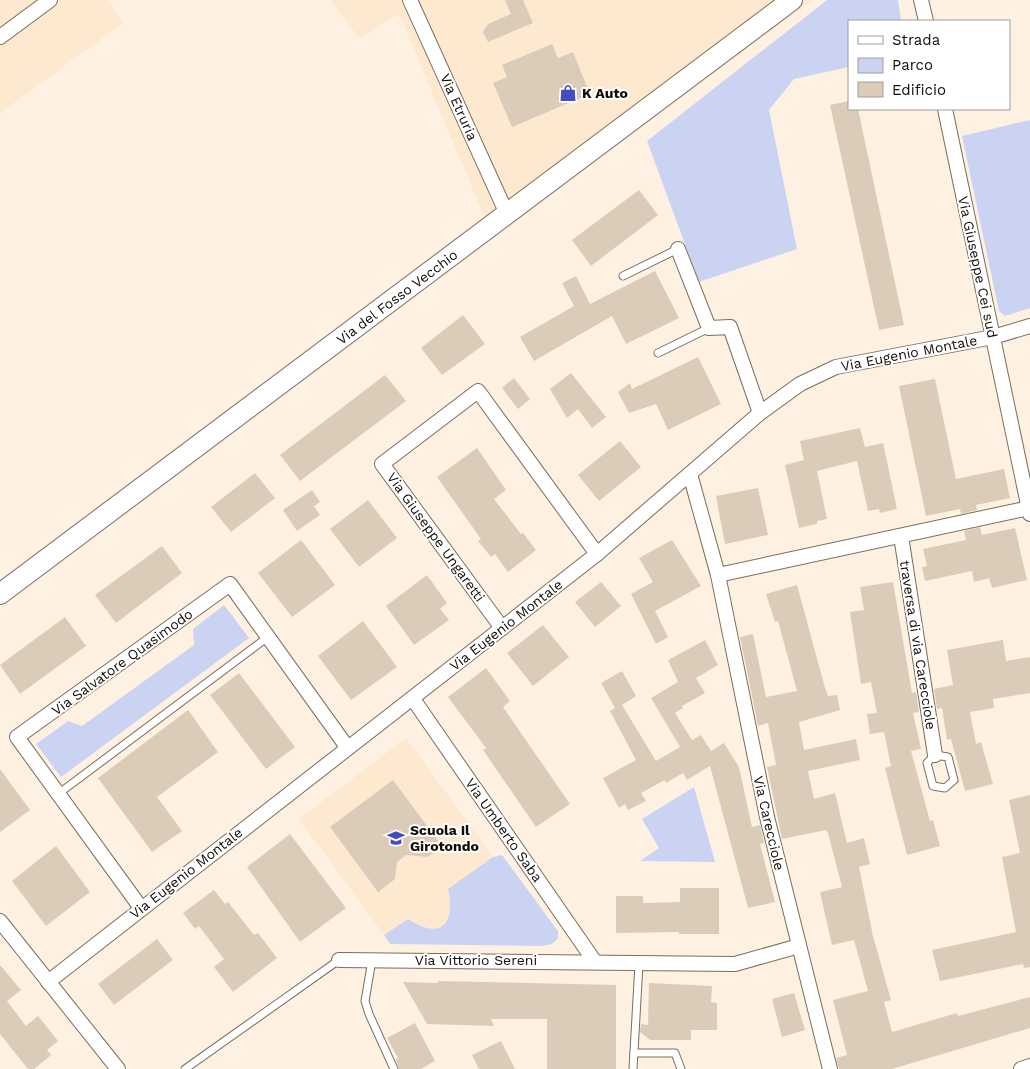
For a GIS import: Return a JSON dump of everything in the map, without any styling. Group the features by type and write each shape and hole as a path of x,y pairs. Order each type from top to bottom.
{"street":[{"path":"0,37 50,0"},
{"name":"Via Etruria","path":"410,0 508,214"},
{"name":"Via del Fosso Vecchio","path":"0,594 792,0"},
{"path":"921,0 926,20"},
{"name":"Via Giuseppe Cei sud","path":"945,110 1029,511"},
{"path":"678,249 709,328 730,327 760,413"},
{"name":"Via Eugenio Montale","path":"48,982 597,554 760,413 800,384 836,367 993,337 1030,326"},
{"name":"Via Giuseppe Ungaretti","path":"502,628 382,464 478,391 597,554"},
{"name":"Via Carecciole","path":"690,474 718,575 767,817 830,1069"},
{"path":"718,575 1029,511"},
{"name":"traversa di via Carecciole","path":"901,536 935,755"},
{"name":"Via Salvatore Quasimodo","path":"141,908 18,738 230,584 347,747"},
{"name":"Via Umberto Saba","path":"412,699 595,962"},
{"path":"0,921 118,1069"},
{"name":"Via Vittorio Sereni","path":"339,960 735,964 798,946"},
{"path":"1021,1069 1030,1066"}],"lane":[{"path":"623,276 678,249"},
{"path":"658,352 709,328"},
{"path":"58,794 268,637"},
{"name":"traversa di via Carecciole","path":"935,755 948,757 954,780 945,788 933,786 927,762 935,755"},
{"name":"Via Vittorio Sereni","path":"185,1069 339,960"},
{"path":"372,960 365,1001 394,1069"},
{"path":"633,1069 639,964"},
{"path":"634,1053 675,1053 681,1069"}],"shaded area":[{"path":"0,0 107,0 123,23 0,113"},
{"path":"330,0 813,0 492,235 399,14 360,39"},
{"name":"Scuola Il Girotondo","path":"406,738 493,857 448,889 452,906 450,916 443,926 433,930 420,927 408,920 384,935 299,819"}],"green space":[{"path":"827,0 898,0 901,20 848,20 848,67 794,79 769,110 797,249 699,282 647,141"},
{"path":"1030,120 1030,308 1005,316 999,311 962,136"},
{"path":"224,605 249,638 61,777 36,744 68,721 82,726 194,645 193,629"},
{"path":"694,787 715,862 640,861 659,848 642,819"},
{"path":"502,855 558,931 558,938 554,942 539,946 390,944 384,935 408,919 429,929 443,925 448,920 450,912 448,889 493,857"}],"building":[{"path":"505,0 523,0 533,23 488,42 483,32 488,24 511,14"},
{"path":"552,44 558,58 573,52 590,94 512,127 493,83 507,77 502,65"},
{"path":"848,101 848,110 858,110 904,325 879,330 830,105"},
{"path":"639,190 658,215 591,266 572,240"},
{"path":"655,271 679,318 626,344 612,316 534,361 520,337 574,306 562,283 576,276 590,304"},
{"path":"463,315 485,344 442,375 421,348"},
{"path":"698,357 721,404 668,430 656,404 629,413 618,392 630,383 632,389"},
{"path":"571,373 606,417 592,428 578,409 567,418 550,389"},
{"path":"385,375 406,401 300,481 280,455"},
{"path":"514,378 530,399 518,409 502,388"},
{"path":"935,379 956,479 1004,469 1010,498 976,505 977,510 961,514 960,509 926,516 899,386"},
{"path":"860,428 865,447 883,443 897,509 880,513 879,509 868,511 857,461 817,471 827,519 817,521 817,524 799,528 785,465 804,460 800,441"},
{"path":"620,441 641,467 599,501 578,475"},
{"path":"477,448 506,490 494,499 536,550 508,572 495,554 491,557 478,541 481,539 437,477"},
{"path":"255,473 275,498 231,532 211,507"},
{"path":"758,488 768,535 725,544 716,496"},
{"path":"312,490 320,502 314,506 320,515 297,531 283,510"},
{"path":"368,500 397,538 359,567 330,529"},
{"path":"980,527 982,535 1015,528 1027,580 992,588 989,578 974,582 972,571 925,581 922,567 927,566 923,549 966,540 964,531"},
{"path":"301,540 335,585 292,617 258,573"},
{"path":"672,540 701,586 655,611 668,637 656,644 631,594 653,582 639,558"},
{"path":"162,546 182,573 116,623 95,595"},
{"path":"427,575 447,603 440,609 449,620 414,645 386,606"},
{"path":"601,582 621,606 595,627 575,602"},
{"path":"893,582 912,693 916,692 919,712 913,713 921,749 911,751 930,821 933,820 940,846 907,855 885,768 891,766 884,732 870,734 867,714 877,713 871,682 861,684 850,612 864,610 860,587"},
{"path":"797,585 825,688 828,696 837,695 840,710 799,722 804,750 856,739 860,760 808,771 814,799 835,793 847,843 864,838 870,864 859,867 873,936 891,1000 884,1002 892,1032 957,1013 958,1016 1030,997 1030,1028 892,1069 839,1069 836,1058 847,1055 833,1000 868,991 854,940 832,945 820,892 842,887 828,833 826,830 782,839 767,767 776,765 768,723 758,726 740,637 753,634 766,697 797,691 778,621 775,622 766,594"},
{"path":"65,617 86,646 20,694 0,665"},
{"path":"363,621 397,667 351,700 318,656"},
{"path":"543,625 569,657 533,686 507,653"},
{"path":"705,640 718,665 696,678 705,693 682,706 683,708 675,713 692,740 701,735 711,751 724,743 739,767 752,827 760,825 764,843 760,844 775,902 748,908 710,766 687,780 683,773 666,783 665,780 641,793 646,801 628,810 625,804 619,808 603,778 636,760 610,711 615,708 601,683 622,671 636,696 622,705 656,761 680,747 651,698 678,682 668,660"},
{"path":"1003,640 1006,661 1030,657 1030,693 993,699 994,708 970,712 976,744 981,742 993,784 965,791 951,739 947,740 942,708 937,709 934,689 953,685 947,650"},
{"path":"486,668 510,701 503,707 570,804 536,827 483,750 486,748 448,697"},
{"path":"239,673 295,747 266,769 210,695"},
{"path":"188,710 218,752 157,797 182,831 152,852 98,778"},
{"path":"0,769 30,810 0,832"},
{"path":"393,780 442,846 428,857 406,855 397,862 395,879 378,892 330,827"},
{"path":"1030,795 1030,967 1024,968 1023,964 940,981 932,950 1016,932 1002,857 1020,853 1009,800"},
{"path":"290,834 346,908 300,942 247,867"},
{"path":"56,846 90,892 46,926 12,881"},
{"path":"680,888 719,888 719,934 679,934 679,932 616,933 616,896 643,896 643,903 680,902"},
{"path":"214,890 225,904 228,902 254,935 258,933 277,958 233,992 214,967 224,959 199,926 195,929 183,913"},
{"path":"157,939 173,960 114,1005 98,984"},
{"path":"0,965 21,990 7,1001 26,1026 38,1016 58,1041 47,1050 51,1055 34,1069 28,1069 0,1034"},
{"path":"438,981 616,985 616,1069 547,1069 547,1019 491,1019 494,1026 427,1024 403,982 438,983"},
{"path":"649,983 712,986 711,1002 717,1003 717,1030 691,1030 691,1040 650,1040 640,1032 641,1024 648,1025"},
{"path":"794,993 805,1030 782,1037 772,999"},
{"path":"415,1023 435,1061 421,1069 399,1069 396,1060 398,1058 387,1038"},
{"path":"501,1041 515,1069 479,1069 472,1055"}],"place":[{"name":"K Auto","path":"568,93"},
{"name":"Scuola Il Girotondo","path":"396,838"}]}
